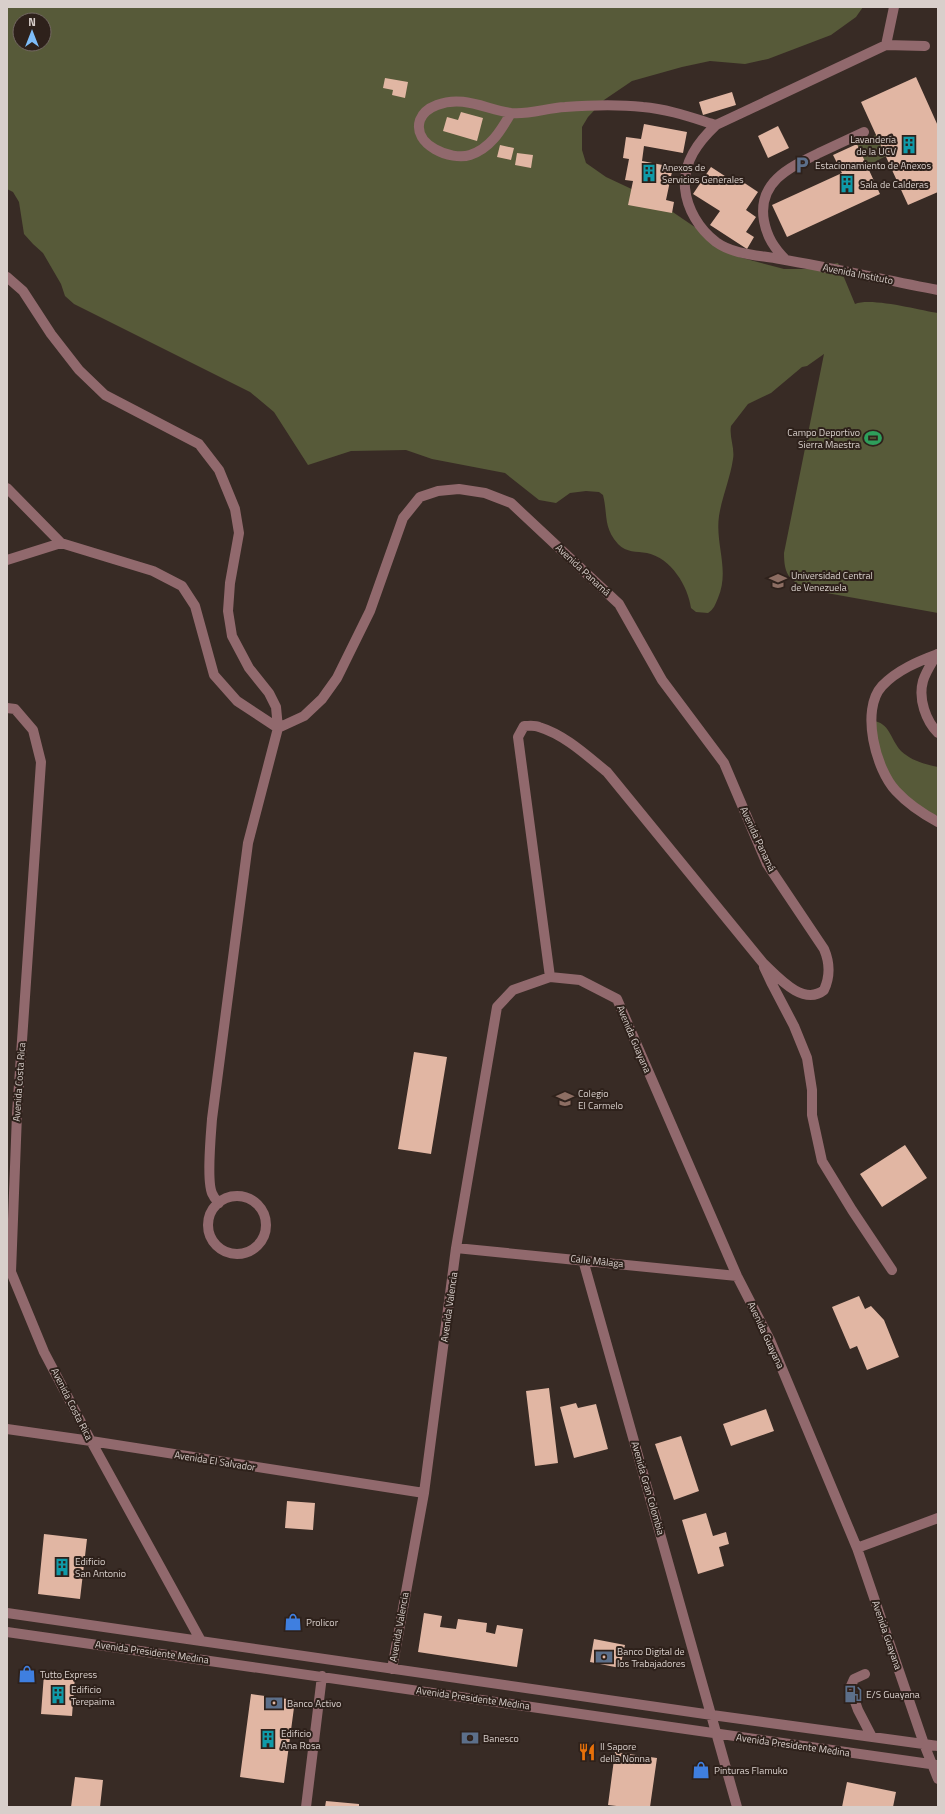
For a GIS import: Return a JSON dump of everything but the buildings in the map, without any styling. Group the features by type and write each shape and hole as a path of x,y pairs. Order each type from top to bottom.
{"street":[{"path":"886,45 894,7"},
{"path":"511,113 491,143 470,155 458,156 443,154 423,140 419,132 419,123 422,115 430,107 445,102 466,101 511,113 564,107 644,107 664,110 716,125 886,45 925,46"},
{"name":"Avenida Instituto","path":"716,125 695,148 688,163 685,180 686,197 691,211 703,230 716,242 730,249 752,255 938,290"},
{"path":"783,260 775,250 766,234 763,203 769,188 790,167 864,132"},
{"path":"7,278 23,291 51,334 79,370 105,395 199,444 219,470 235,509 239,533 230,583 228,611 232,636 249,668 269,693 276,707 278,728 248,843 212,1119 210,1148 211,1186 212,1195 219,1202"},
{"path":"7,488 61,542 153,571 182,586 195,606 214,675 237,702 278,728"},
{"name":"Avenida Panamá","path":"278,728 304,716 322,699 337,678 370,611 403,518 420,497 438,491 459,489 485,493 511,503 619,604 662,680 720,757 767,864 827,956 828,970 825,986 821,992 813,995 798,992 787,984 763,963 607,772 581,750 557,734 538,726 524,726 518,737 550,977"},
{"path":"7,560 61,542"},
{"path":"938,654 926,673 922,683 922,693 925,713 938,733"},
{"path":"938,654 900,671 882,686 873,702 872,721 876,746 885,775 896,790 911,804 938,822"},
{"name":"Avenida Costa Rica","path":"7,708 15,709 34,730 41,762 12,1113 9,1272 44,1352 201,1641"},
{"path":"763,963 794,1026 807,1058 812,1090 812,1115 822,1161 852,1210 892,1270"},
{"name":"Avenida Valencia","path":"392,1669 424,1493 456,1248 497,1007 513,990 550,977"},
{"name":"Avenida Guayana","path":"550,977 580,980 617,999 737,1276 770,1340 856,1548 924,1744 935,1765"},
{"path":"238,1196 247,1198 262,1210 266,1228 258,1245 250,1251 241,1254 223,1250 215,1244 208,1227 209,1218 213,1209 219,1202 238,1196"},
{"name":"Calle Málaga","path":"456,1248 737,1276"},
{"name":"Avenida Gran Colombia","path":"583,1260 712,1715 716,1734"},
{"name":"Avenida El Salvador","path":"7,1429 424,1493"},
{"path":"856,1548 938,1518"},
{"name":"Avenida Presidente Medina","path":"7,1613 712,1715 938,1746"},
{"name":"Avenida Presidente Medina","path":"7,1632 935,1765"},
{"path":"864,1674 854,1679 850,1688 858,1710 872,1737"},
{"path":"306,1807 322,1676"},
{"path":"716,1734 737,1807"},
{"path":"935,1765 938,1779"}],"green space":[{"name":"Universidad Central de Venezuela","path":"7,7 863,7 856,17 831,35 768,59 745,64 710,61 632,81 604,100 588,117 582,127 582,150 586,163 606,177 655,200 739,257 784,269 806,269 838,263 855,304 862,302 883,303 938,313 938,613 810,590 798,584 787,572 784,561 784,553 824,354 807,366 802,367 771,393 748,404 731,426 733,459 720,509 718,527 723,567 721,588 712,610 708,613 696,612 691,608 682,582 671,567 656,556 621,547 613,538 608,526 603,495 599,492 586,491 570,493 556,503 539,500 505,473 432,459 406,450 351,451 308,465 274,412 250,392 74,304 65,296 61,284 43,253 24,234 19,202 13,192 7,189"},
{"path":"876,135 886,156 867,166 857,144"},
{"path":"872,721 883,724 897,746 909,757 918,762 938,767 938,815 928,816 885,775"}],"place":[{"name":"Lavandería de la UCV","path":"909,145"},
{"name":"Estacionamiento de Anexos","path":"802,165"},
{"name":"Anexos de Servicios Generales","path":"649,173"},
{"name":"Sala de Calderas","path":"847,184"},
{"name":"Campo Deportivo Sierra Maestra","path":"873,438"},
{"name":"Universidad Central de Venezuela","path":"778,581"},
{"name":"Colegio El Carmelo","path":"565,1099"},
{"name":"Edificio San Antonio","path":"62,1567"},
{"name":"Prolicor","path":"293,1622"},
{"name":"Banco Digital de los Trabajadores","path":"604,1657"},
{"name":"Tutto Express","path":"27,1674"},
{"name":"E/S Guayana","path":"853,1694"},
{"name":"Edificio Terepaima","path":"58,1695"},
{"name":"Banco Activo","path":"274,1703"},
{"name":"Banesco","path":"470,1738"},
{"name":"Edificio Ana Rosa","path":"268,1739"},
{"name":"Il Sapore della Nonna","path":"587,1752"},
{"name":"Pinturas Flamuko","path":"701,1770"}]}
